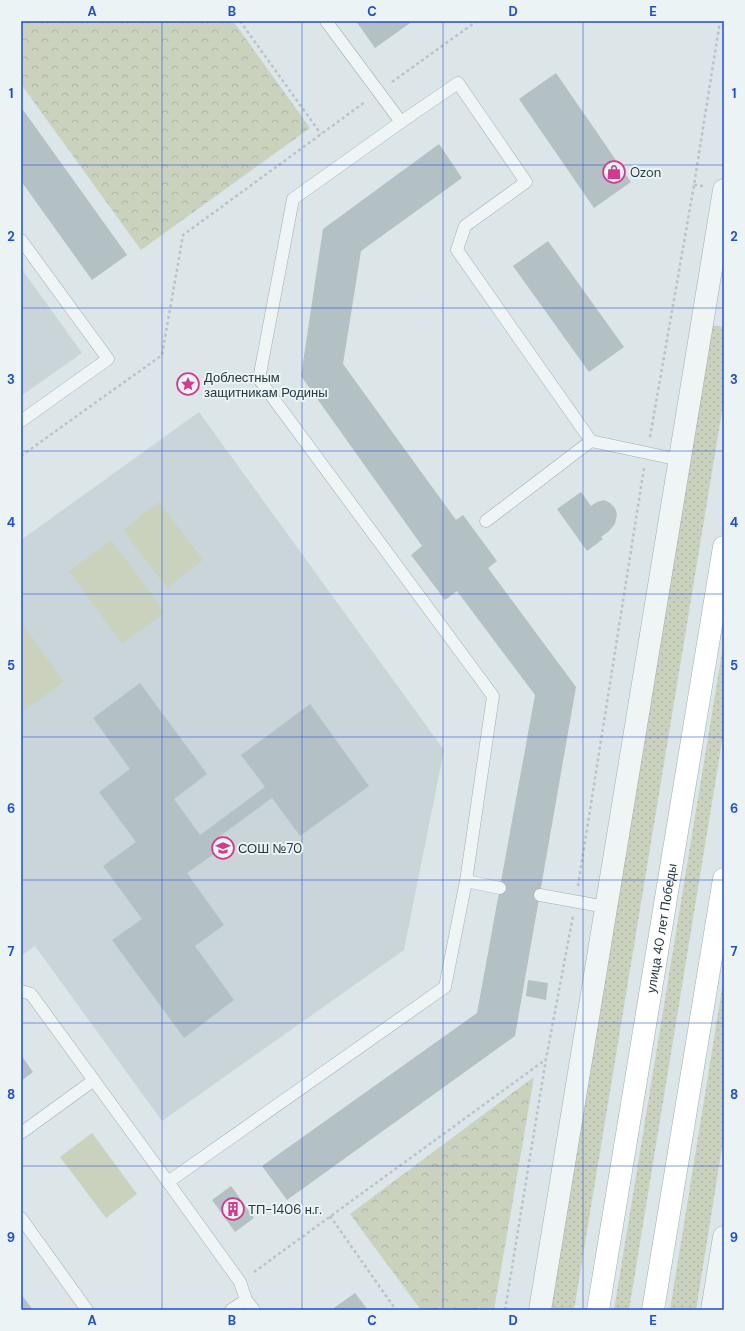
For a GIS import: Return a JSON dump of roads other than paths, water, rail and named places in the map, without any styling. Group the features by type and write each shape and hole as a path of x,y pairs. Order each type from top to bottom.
{"main road":[{"name":"улица 40 лет Победы","path":"598,1310 724,547"},
{"path":"653,1310 724,879"}],"street":[{"path":"540,1310 724,190"},
{"path":"712,1310 724,1237"}],"lane":[{"path":"326,21 401,122"},
{"path":"168,1182 445,987 466,881 494,696 259,378 293,199 401,122 458,84 526,182 465,226 457,250 591,441 680,460"},
{"path":"21,240 108,359 21,421"},
{"path":"486,521 591,441"},
{"path":"466,881 500,888"},
{"path":"540,895 606,907"},
{"path":"21,991 31,994 94,1080 240,1282 246,1300 254,1310"},
{"path":"21,1133 94,1080"},
{"path":"21,1218 87,1310"},
{"path":"231,1310 246,1300"}],"place":[{"name":"Ozon","path":"614,172"},
{"name":"Доблестным защитникам Родины","path":"188,384"},
{"name":"СОШ №70","path":"223,848"},
{"name":"ТП-1406 н.г.","path":"233,1209"}]}
